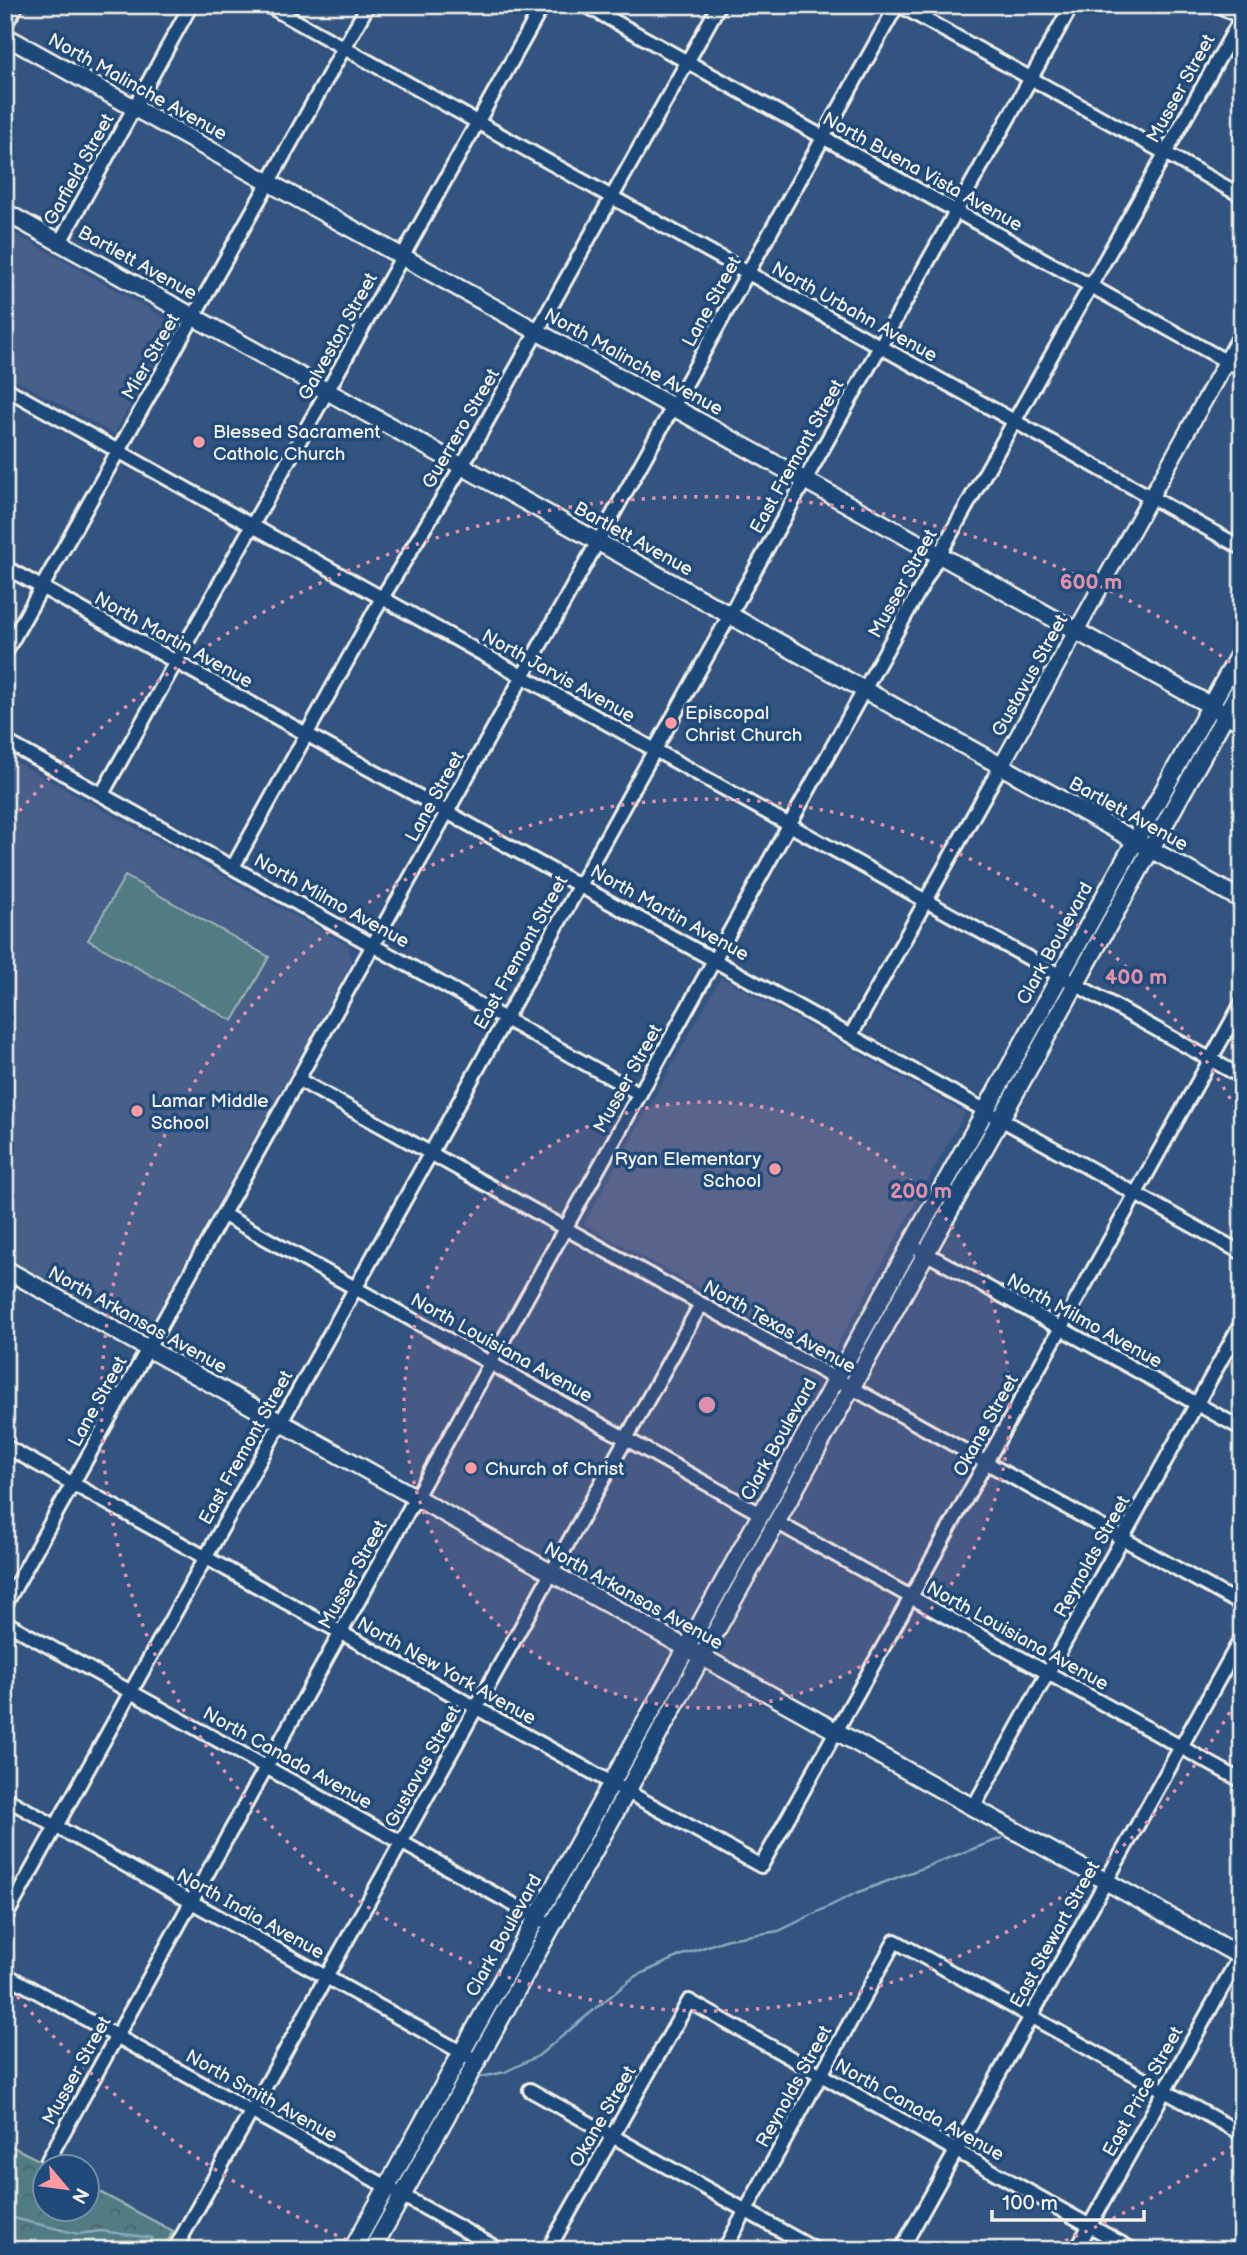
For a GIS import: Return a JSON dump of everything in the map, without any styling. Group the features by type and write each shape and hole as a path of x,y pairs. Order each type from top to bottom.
{"main road":[{"path":"5,22 15,5"},
{"name":"North Malinche Avenue","path":"5,36 1242,723"},
{"name":"Bartlett Avenue","path":"5,212 1242,900"},
{"name":"Clark Boulevard","path":"352,2250 1242,649"},
{"name":"Clark Boulevard","path":"372,2250 1242,685"},
{"name":"North Arkansas Avenue","path":"8,1276 281,1422 1105,1882 1241,1955"}],"street":[{"name":"Garfield Street","path":"60,242 191,5"},
{"name":"North Urbahn Avenue","path":"267,5 1242,548"},
{"name":"Mier Street","path":"5,653 368,5"},
{"name":"Galveston Street","path":"102,794 543,5"},
{"name":"North Buena Vista Avenue","path":"585,5 1242,370"},
{"name":"Guerrero Street","path":"233,867 382,598 462,466 719,5"},
{"path":"898,5 1242,197"},
{"name":"Lane Street","path":"5,1605 898,5"},
{"name":"East Fremont Street","path":"5,1918 804,480 1072,5"},
{"path":"1218,5 1242,18"},
{"name":"Musser Street","path":"51,2154 939,555 1242,18"},
{"name":"Gustavus Street","path":"851,1035 1242,333"},
{"name":"North Jarvis Avenue","path":"5,388 1242,1077"},
{"name":"North Martin Avenue","path":"5,566 1242,1253"},
{"name":"North Milmo Avenue","path":"5,741 640,1094"},
{"name":"Okane Street","path":"761,1866 1242,1003"},
{"name":"North Texas Avenue","path":"299,1080 1242,1605"},
{"name":"North Louisiana Avenue","path":"224,1215 761,1514"},
{"name":"North Milmo Avenue","path":"910,1245 1242,1429"},
{"name":"Gustavus Street","path":"178,2248 701,1304"},
{"name":"Reynolds Street","path":"973,1808 1242,1322"},
{"name":"North New York Avenue","path":"5,1446 761,1866"},
{"name":"North Louisiana Avenue","path":"776,1522 1242,1781"},
{"name":"North Canada Avenue","path":"5,1622 552,1926"},
{"name":"East Stewart Street","path":"901,2250 1242,1637"},
{"name":"North India Avenue","path":"5,1798 477,2061"},
{"name":"Reynolds Street","path":"724,2250 895,1941 1031,2017"},
{"name":"East Price Street","path":"1076,2250 1241,1955"},
{"name":"North Smith Avenue","path":"5,1974 500,2250"},
{"name":"Okane Street","path":"548,2250 690,2001"},
{"name":"North Canada Avenue","path":"690,2001 1133,2250"},
{"path":"1031,2017 1242,2134"},
{"path":"530,2090 816,2250"}],"shaded area":[{"path":"5,228 176,324 114,434 5,374"},
{"name":"Lamar Middle School","path":"5,756 348,945 352,962 143,1338 5,1260"},
{"name":"Ryan Elementary School","path":"721,977 965,1113 829,1360 584,1224"}],"green space":[{"path":"125,876 269,957 233,1021 88,940"},
{"path":"5,2143 32,2156 32,2224 102,2224 102,2193 173,2231 163,2250 5,2250"}],"waterway":[{"path":"481,2077 505,2072 538,2056 634,1977 682,1955 728,1939 779,1931 856,1893 1002,1838"},
{"path":"5,2216 78,2234 101,2231 152,2238"}],"place":[{"name":"Blessed Sacrament Catholc Church","path":"199,442"},
{"name":"Episcopal Christ Church","path":"671,723"},
{"name":"Lamar Middle School","path":"137,1111"},
{"name":"Ryan Elementary School","path":"775,1169"},
{"name":"Church of Christ","path":"471,1468"}]}
